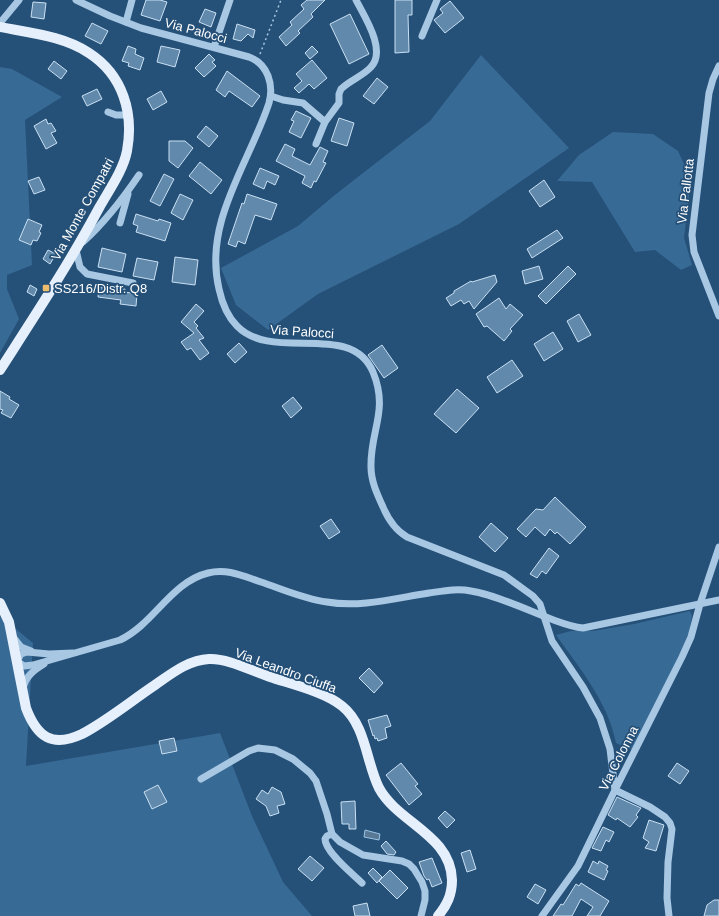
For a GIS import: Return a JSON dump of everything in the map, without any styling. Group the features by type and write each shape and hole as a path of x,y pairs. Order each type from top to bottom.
{"main road":[{"name":"Via Monte Compatri","path":"0,27 60,40 73,44 89,53 104,65 116,81 125,97 128,115 128,143 125,158 114,181 78,247 0,370"},
{"name":"Via Leandro Ciuffa","path":"0,603 6,615 11,633 26,708 36,728 46,737 58,740 72,738 86,732 173,673 185,666 202,660 214,659 226,662 319,694 334,701 349,712 356,722 375,778 385,796 401,813 434,840 445,855 450,869 452,887 448,902 438,916"}],"street":[{"path":"0,23 19,0"},
{"name":"Via Palocci","path":"76,0 147,30 249,57 264,67 270,85 270,96 267,109 224,210 215,252 216,276 221,299 227,313 241,330 260,339 281,343 334,345 350,349 364,358 374,374 380,401 379,419 371,456 372,478 392,524 407,537 492,569 511,579 537,600 552,641 583,686 600,718 610,749 615,790"},
{"path":"126,22 132,0"},
{"path":"214,47 230,0"},
{"path":"316,144 325,122 338,103 341,89 372,66 376,57 376,44 356,0"},
{"path":"422,36 437,0"},
{"name":"Via Pallotta","path":"719,66 709,93 692,235 694,252 719,316"},
{"path":"270,96 283,100 303,103 325,122"},
{"path":"108,112 116,118 128,115"},
{"path":"133,282 84,272 79,264 78,247 101,225 130,190 139,175"},
{"path":"120,223 130,190"},
{"path":"700,604 719,547"},
{"path":"22,690 24,683 30,675 41,666 73,653 110,644 128,636 146,622 171,596 187,583 202,574 217,571 238,574 308,598 328,603 358,603 462,590 488,595 570,625 586,628 719,600"},
{"name":"Via Colonna","path":"542,916 578,866 682,658 700,604"},
{"path":"11,633 21,647 37,653"},
{"path":"54,660 27,666 22,665 17,661 19,655 24,652 53,654 73,653"},
{"path":"201,779 252,749 258,748 266,748 279,752 299,764 310,772 316,781 324,800 332,834 344,844 359,853 376,858 400,860 412,867 422,882 425,891 425,900 421,916"},
{"path":"615,790 650,807 665,817 670,823 672,830 668,862 667,898 669,916"},
{"path":"332,834 325,839 326,845 362,883"}],"path":[{"path":"257,61 281,0"}],"shaded area":[{"path":"481,55 569,148 459,224 318,294 268,330 236,305 221,268 298,226 336,194 430,121"},
{"path":"0,67 12,69 62,97 25,120 32,265 7,275 7,289 19,319 0,353"},
{"path":"613,132 653,134 678,151 691,179 684,238 692,265 681,270 655,250 635,252 592,182 557,181 579,155"},
{"path":"690,611 692,616 689,633 632,750 616,743 607,714 600,700 592,686 556,635 571,631 593,631 634,624"},
{"path":"0,616 33,643 26,766 220,733 252,816 283,882 312,916 0,916"},
{"path":"365,830 380,834 379,840 364,837"}],"building":[{"path":"146,0 160,0 167,2 160,21 141,15"},
{"path":"307,0 325,0 311,14 313,17 298,31 300,33 286,46 279,37 292,25 290,22 304,9 301,5"},
{"path":"395,0 412,0 412,15 408,15 409,52 395,53"},
{"path":"450,1 464,18 445,33 434,20 443,13 440,9"},
{"path":"33,2 46,3 44,19 31,17"},
{"path":"205,9 216,13 211,27 199,22"},
{"path":"350,14 369,54 349,64 330,24"},
{"path":"92,23 108,31 101,44 85,36"},
{"path":"237,24 255,30 253,38 248,34 241,41 233,39"},
{"path":"128,46 136,49 135,54 144,58 140,70 128,66 129,63 122,61"},
{"path":"161,46 180,50 175,67 157,62"},
{"path":"312,46 318,52 310,59 305,53"},
{"path":"209,54 215,60 212,62 216,66 204,77 195,68"},
{"path":"312,60 327,78 314,89 309,84 299,93 294,88 302,81 296,74"},
{"path":"54,61 67,71 61,79 48,69"},
{"path":"227,71 260,96 252,107 229,91 225,97 216,90"},
{"path":"377,78 388,87 374,104 363,96"},
{"path":"97,89 102,99 87,106 82,96"},
{"path":"161,91 167,102 153,110 147,99"},
{"path":"296,111 311,118 301,138 289,132 294,121 291,120"},
{"path":"339,118 354,123 347,146 331,141"},
{"path":"46,119 48,124 51,123 56,131 51,133 57,143 46,149 34,126"},
{"path":"206,126 218,136 209,147 197,137"},
{"path":"169,141 185,141 193,148 178,168 169,161"},
{"path":"285,144 295,149 292,156 310,165 320,147 328,151 323,162 326,163 316,182 314,181 311,188 302,183 305,176 276,161"},
{"path":"200,162 222,180 211,194 189,176"},
{"path":"260,168 279,176 275,185 267,181 264,189 253,184"},
{"path":"164,174 174,179 160,206 150,201"},
{"path":"39,177 45,190 34,194 28,181"},
{"path":"544,180 555,197 540,207 529,191"},
{"path":"180,194 193,200 183,220 171,213"},
{"path":"247,194 277,204 271,220 255,215 245,244 238,241 236,247 228,244 242,203 244,204"},
{"path":"136,214 158,221 159,219 171,223 165,241 136,232 138,226 133,224"},
{"path":"28,219 42,225 39,232 41,233 37,241 33,240 31,245 19,240"},
{"path":"557,230 563,238 532,258 527,249"},
{"path":"102,248 126,254 122,272 98,267"},
{"path":"48,250 56,254 50,264 43,259"},
{"path":"175,257 198,260 195,285 172,282"},
{"path":"137,258 158,262 154,280 133,276"},
{"path":"539,266 543,279 525,284 522,271"},
{"path":"568,266 576,274 546,304 538,296"},
{"path":"495,275 497,282 474,309 469,301 464,304 461,300 451,306 446,298 454,293 454,291 471,281 472,282"},
{"path":"30,285 37,289 34,296 27,292"},
{"path":"103,285 118,287 118,289 125,289 125,292 137,294 136,306 120,304 121,300 98,297 99,287 102,288"},
{"path":"499,298 506,309 510,304 523,315 510,329 512,331 504,341 487,326 484,327 476,314"},
{"path":"196,304 204,311 194,322 198,326 196,328 204,338 199,340 209,353 200,360 191,348 187,350 181,342 194,333 181,322"},
{"path":"579,314 591,335 578,342 567,321"},
{"path":"553,332 563,349 544,361 534,344"},
{"path":"239,343 247,352 235,363 227,354"},
{"path":"382,345 398,368 384,378 368,355"},
{"path":"512,360 523,376 497,393 487,377"},
{"path":"457,389 479,408 456,433 434,414"},
{"path":"0,391 19,405 11,418 1,413 3,410 0,409"},
{"path":"293,397 302,408 291,418 282,406"},
{"path":"555,497 586,527 570,544 557,532 555,534 550,529 545,536 535,527 526,537 517,529 536,509 543,510"},
{"path":"331,519 340,532 329,539 320,526"},
{"path":"491,523 508,538 495,552 479,537"},
{"path":"549,548 559,556 546,574 542,571 537,578 530,574"},
{"path":"369,668 383,683 374,693 359,678"},
{"path":"387,715 391,726 385,728 387,738 378,741 377,738 375,739 374,735 373,736 368,720"},
{"path":"174,738 177,751 162,754 159,741"},
{"path":"401,763 418,784 415,786 422,794 409,805 386,775"},
{"path":"677,763 689,771 680,784 668,776"},
{"path":"158,785 167,802 152,809 144,792"},
{"path":"272,787 281,792 285,804 277,806 279,813 270,816 266,806 256,799 262,790 268,794"},
{"path":"617,797 641,808 636,815 638,817 630,827 617,818 616,820 608,815"},
{"path":"355,801 356,829 349,829 349,824 342,824 341,802"},
{"path":"445,811 455,820 447,828 438,818"},
{"path":"649,820 664,825 656,851 645,848 649,842 643,838"},
{"path":"603,827 614,832 609,842 606,840 601,851 592,848"},
{"path":"386,841 396,852 394,855 387,854 381,846"},
{"path":"470,850 476,869 467,872 461,853"},
{"path":"310,856 324,868 312,881 298,869"},
{"path":"432,858 442,883 432,887 429,879 427,880 424,876 419,862"},
{"path":"593,861 598,864 599,861 608,866 606,870 608,871 604,880 588,872"},
{"path":"373,868 382,877 377,883 368,873"},
{"path":"390,870 408,888 397,899 379,881"},
{"path":"581,883 609,901 600,916 587,916 593,907 581,899 572,916 553,916 561,904 563,905 576,884 579,886"},
{"path":"535,884 546,890 538,904 527,897"},
{"path":"714,900 719,900 719,916 704,916 707,905"},
{"path":"367,903 370,916 355,916 353,906"}],"place":[{"name":"SS216/Distr. Q8","path":"46,288"}]}
